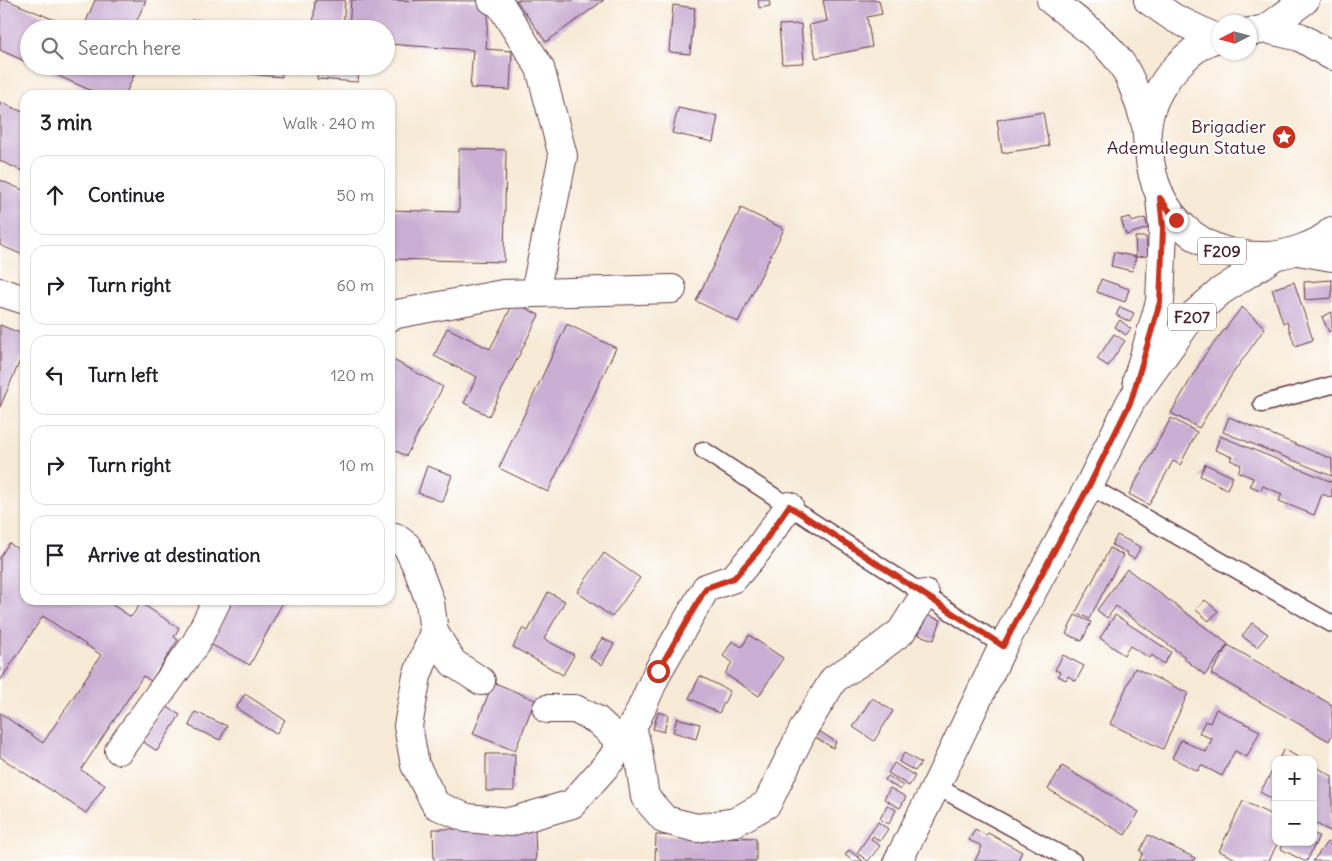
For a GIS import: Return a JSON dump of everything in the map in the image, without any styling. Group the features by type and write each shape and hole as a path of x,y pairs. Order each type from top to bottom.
{"street":[{"path":"492,0 500,4 540,68 563,156 538,278 538,293"},
{"name":"F209","path":"1051,0 1099,40 1121,64 1139,100 1147,129 1150,165 1160,198 1176,220 1196,238 1221,250 1247,257 1286,253 1332,258"},
{"name":"F209","path":"1148,0 1174,18 1212,35"},
{"path":"1258,31 1305,0"},
{"path":"1258,31 1300,37 1332,56"},
{"name":"F209","path":"1147,129 1155,100 1170,74 1190,53 1212,41"},
{"name":"F207","path":"1131,401 1160,302 1163,229 1160,198"},
{"name":"F209","path":"1286,253 1332,231"},
{"name":"F207","path":"898,861 1003,646 1089,486 1131,401 1192,316 1221,290 1286,253"},
{"path":"395,315 503,294 672,289"},
{"path":"0,292 20,298"},
{"path":"434,632 417,676 408,726 415,764 436,805 467,818 510,822 572,804 611,760 627,735 658,671 706,588 734,578 758,551 789,506"},
{"path":"395,537 407,546 418,567 430,602 434,632 453,663 481,682"},
{"path":"547,709 575,708 627,735 638,751 645,797 665,820 697,828 735,822 766,804 804,728 834,679 868,657 901,632 924,594"},
{"path":"118,750 196,643 215,605"}],"lane":[{"path":"1262,404 1332,385"},
{"path":"704,450 1003,646"},
{"path":"1089,486 1332,624"},
{"path":"936,786 1073,861"}],"building":[{"path":"0,0 7,0 55,20 20,20 20,59 0,50"},
{"path":"95,0 146,0 137,20 87,20"},
{"path":"315,0 345,0 344,20 314,20"},
{"path":"351,0 489,1 486,49 512,51 510,90 470,88 473,50 395,45 395,20 350,20"},
{"path":"516,0 604,0 546,42"},
{"path":"758,0 769,0 770,6 759,8"},
{"path":"823,0 879,0 882,14 867,17 872,47 816,58 809,25 827,21"},
{"path":"673,5 695,8 690,54 669,52"},
{"path":"801,24 804,63 782,64 779,25"},
{"path":"56,75 134,75 127,90 90,90"},
{"path":"258,75 282,75 282,77"},
{"path":"317,75 358,75 358,82 317,79"},
{"path":"0,102 20,111 20,170 0,161"},
{"path":"678,108 718,116 713,142 672,133"},
{"path":"1043,112 1049,146 1002,153 997,120"},
{"path":"459,149 506,150 504,262 395,259 395,210 459,212"},
{"path":"0,180 20,189 20,254 0,245"},
{"path":"741,208 784,229 738,322 696,301"},
{"path":"1130,217 1132,222 1145,218 1148,228 1126,235 1121,219"},
{"path":"1135,237 1146,237 1148,256 1136,257"},
{"path":"1114,252 1136,257 1132,271 1111,266"},
{"path":"1101,279 1129,289 1125,302 1097,292"},
{"path":"1332,280 1332,298 1305,300 1304,282"},
{"path":"1294,282 1313,340 1295,346 1287,322 1283,323 1272,289"},
{"path":"514,302 539,315 489,416 464,403 477,377 434,356 447,328 490,349"},
{"path":"1120,307 1134,313 1130,322 1116,315"},
{"path":"1242,307 1265,328 1231,376 1199,428 1171,413 1204,356"},
{"path":"1332,312 1332,330 1329,332 1322,317"},
{"path":"1120,320 1131,329 1126,335 1115,327"},
{"path":"567,324 616,348 548,492 499,468"},
{"path":"0,325 20,333 20,361 0,407"},
{"path":"1114,334 1125,341 1108,366 1097,359"},
{"path":"395,361 443,387 406,456 395,450"},
{"path":"1229,417 1332,459 1332,476 1223,432"},
{"path":"1171,418 1197,432 1180,465 1173,461 1149,505 1129,494"},
{"path":"1220,436 1332,482 1332,498 1322,494 1314,515 1279,501 1282,494 1263,486 1261,490 1250,486 1253,478 1238,472 1241,465 1230,460 1232,457 1215,450"},
{"path":"1205,464 1233,477 1227,489 1200,476"},
{"path":"427,466 452,475 443,502 418,493"},
{"path":"1117,535 1141,547 1134,559 1127,555 1128,553 1112,545"},
{"path":"9,543 20,551 20,605 113,605 131,617 140,605 144,605 179,628 174,637 178,640 151,681 143,676 81,770 105,785 86,813 0,757 0,713 43,743 101,655 43,616 0,681 0,557"},
{"path":"1110,548 1123,555 1089,619 1076,612"},
{"path":"604,553 640,578 612,617 577,592"},
{"path":"1127,569 1228,644 1205,675 1183,658 1185,657 1116,606 1107,618 1097,610"},
{"path":"548,592 565,601 544,639 574,655 563,675 513,647 523,628 528,631"},
{"path":"1205,600 1218,611 1209,621 1196,610"},
{"path":"230,605 281,605 250,665 210,644"},
{"path":"926,615 941,620 934,640 919,635"},
{"path":"1075,615 1091,622 1082,641 1066,634"},
{"path":"1115,615 1171,652 1164,664 1152,655 1150,658 1130,646 1124,655 1100,638"},
{"path":"1252,623 1268,634 1257,647 1242,636"},
{"path":"749,635 783,658 759,696 725,674 732,662 723,656 732,641 742,647"},
{"path":"602,638 614,644 602,665 590,658"},
{"path":"1228,645 1332,705 1332,735 1329,741 1211,674"},
{"path":"1063,655 1084,666 1076,681 1068,676 1066,680 1058,676 1060,672 1055,670"},
{"path":"1135,668 1188,693 1163,749 1110,724"},
{"path":"700,676 730,691 719,713 689,698"},
{"path":"493,682 535,700 515,751 473,734"},
{"path":"245,694 285,720 276,734 236,708"},
{"path":"872,698 893,711 874,741 853,727"},
{"path":"164,705 180,715 157,751 142,741"},
{"path":"1216,709 1260,731 1247,757 1235,751 1222,776 1201,765 1198,771 1172,758 1181,740 1206,752 1212,739 1199,733 1205,721 1210,723"},
{"path":"195,712 227,726 220,740 189,726"},
{"path":"658,712 668,715 664,732 653,729"},
{"path":"677,718 700,724 696,739 673,732"},
{"path":"819,731 836,742 833,748 815,737"},
{"path":"1284,749 1296,756 1280,756"},
{"path":"904,753 921,763 915,771 899,762"},
{"path":"486,754 515,754 514,791 486,791"},
{"path":"894,763 915,776 909,786 888,773"},
{"path":"1062,766 1139,812 1125,835 1048,789"},
{"path":"1317,767 1332,776 1332,832 1317,824"},
{"path":"1272,772 1272,799 1260,792"},
{"path":"888,776 903,786 900,790 885,780"},
{"path":"890,788 906,797 900,808 884,799"},
{"path":"1243,801 1272,815 1272,846 1276,846 1269,861 1240,861 1219,851"},
{"path":"887,805 896,810 889,824 880,819"},
{"path":"878,822 888,829 880,841 873,836 871,839 880,846 868,861 857,853"},
{"path":"433,829 535,829 536,861 434,861"},
{"path":"975,829 986,835 988,833 1022,852 1017,861 975,861 982,846 969,840"},
{"path":"656,835 756,838 756,861 655,861"},
{"path":"1148,835 1195,858 1193,861 1139,861 1143,853 1140,851"},
{"path":"1327,842 1332,846 1332,861 1313,861"},
{"path":"1282,846 1314,846 1307,861 1281,849"},
{"path":"849,850 863,861 853,861 845,855"}],"place":[{"name":"Brigadier Ademulegun Statue","path":"1284,137"}],"route":[{"path":"658,671 706,588 734,578 758,551 789,506 1003,646 1089,486 1131,401 1160,302 1163,229 1160,198 1176,220"}]}
